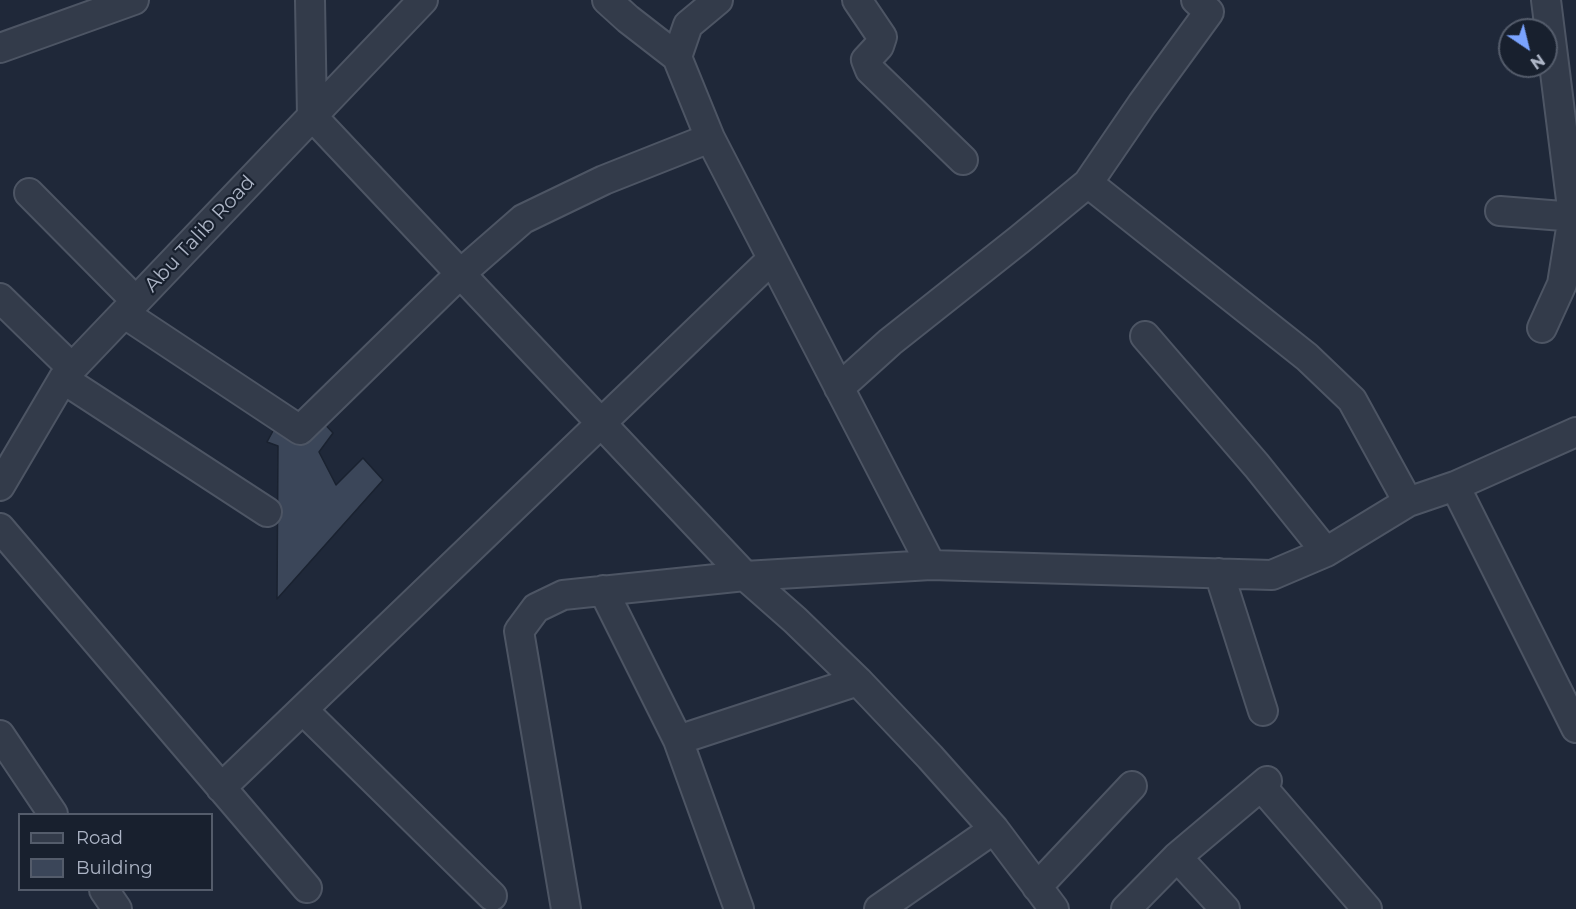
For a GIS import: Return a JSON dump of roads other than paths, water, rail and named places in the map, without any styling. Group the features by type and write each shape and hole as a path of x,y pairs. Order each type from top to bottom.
{"street":[{"path":"0,48 134,0"},
{"path":"310,0 312,116 745,576 795,620 858,681 994,829 1054,909"},
{"name":"Abu Talib Road","path":"0,486 67,373 423,0"},
{"path":"607,0 628,20 676,57 710,138 931,565"},
{"path":"676,57 688,25 718,0"},
{"path":"856,0 882,37 879,46 866,60 870,70 963,160"},
{"path":"839,388 890,342 1088,183 1209,12 1196,0"},
{"path":"1542,328 1562,284 1574,217 1546,0"},
{"path":"29,193 131,308 300,430 460,274 523,219 604,180 710,138"},
{"path":"1088,183 1307,357 1352,400 1408,502"},
{"path":"1500,211 1574,217"},
{"path":"221,788 772,259"},
{"path":"0,297 67,373 267,512"},
{"path":"1145,336 1257,466 1326,552"},
{"path":"566,909 519,632 536,608 563,595 745,576 931,565 1272,574 1326,552 1408,502 1455,486 1576,432"},
{"path":"1455,486 1576,728"},
{"path":"0,528 307,888"},
{"path":"1219,573 1263,711"},
{"path":"603,590 678,740 739,909"},
{"path":"678,740 858,681"},
{"path":"303,710 492,896"},
{"path":"0,735 52,813"},
{"path":"1126,909 1177,857 1264,784 1366,909"},
{"path":"1037,886 1132,786"},
{"path":"879,909 994,829"},
{"path":"1177,857 1225,909"},
{"path":"105,891 117,909"}]}
